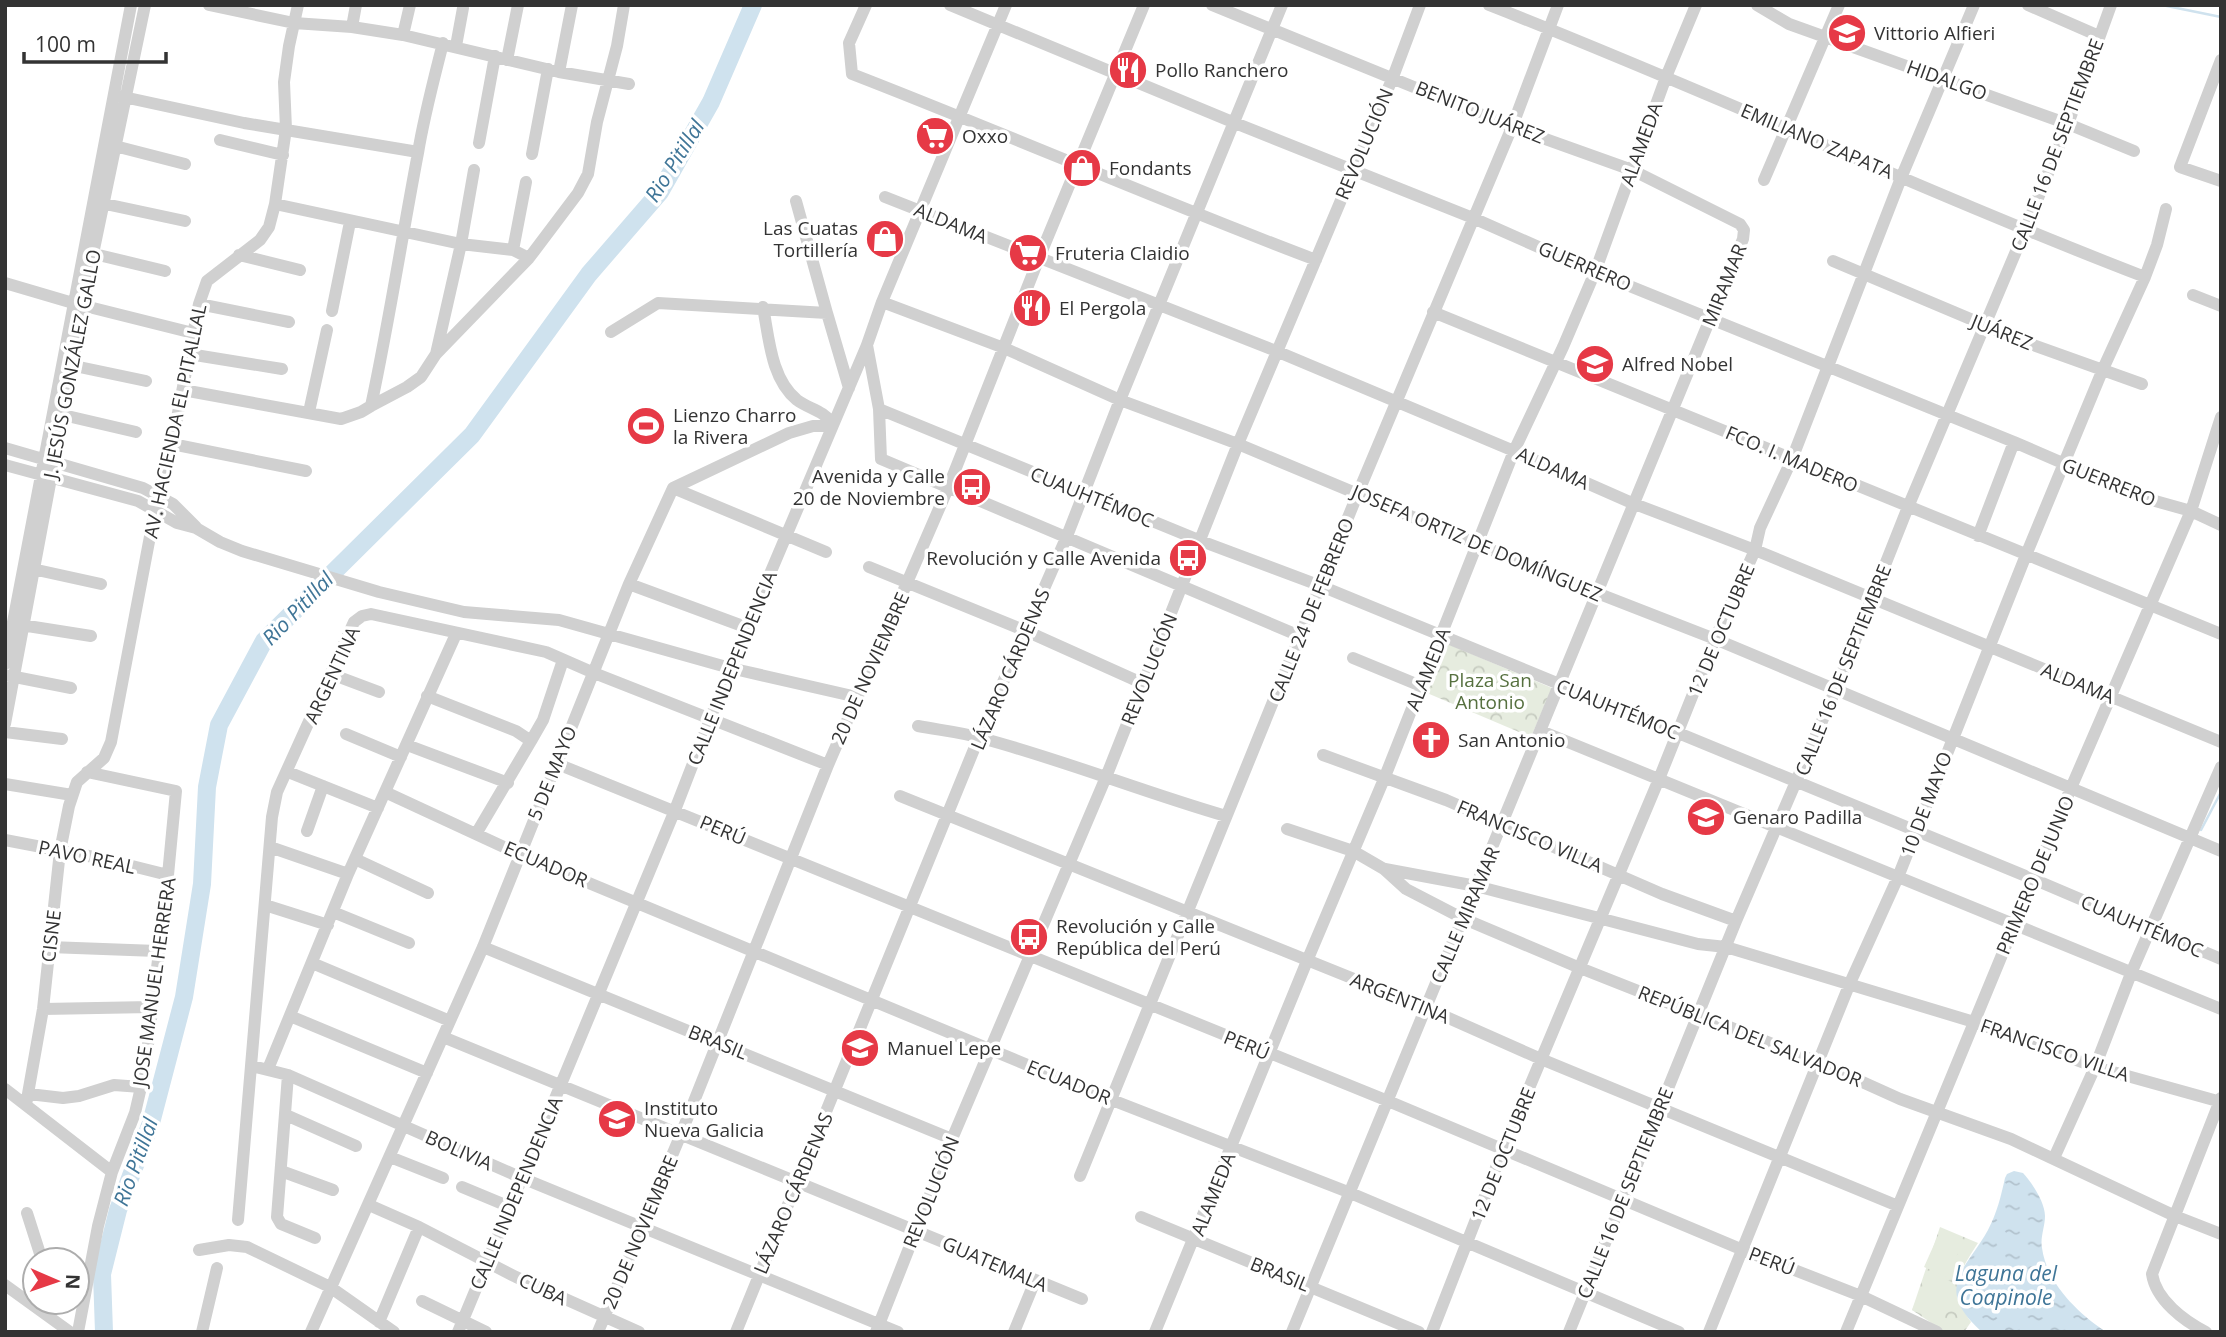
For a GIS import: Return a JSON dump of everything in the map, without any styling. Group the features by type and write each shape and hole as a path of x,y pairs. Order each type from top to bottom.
{"street":[{"name":"J. JESÚS GONZÁLEZ GALLO","path":"120,97 131,5"},
{"name":"J. JESÚS GONZÁLEZ GALLO","path":"5,724 19,624 88,253 120,97 145,5"},
{"path":"209,5 294,23 352,27 403,35 554,70 629,84"},
{"name":"AV. HACIENDA EL PITALLAL","path":"87,772 104,758 111,742 155,510 172,444 199,304 207,281 260,240 268,227 275,204 286,129 284,82 298,5"},
{"path":"352,27 356,5"},
{"path":"403,35 410,5"},
{"path":"479,143 518,5"},
{"path":"532,154 572,5"},
{"path":"183,390 341,419 361,412 421,377 436,354 529,258 578,193 588,174 624,5"},
{"path":"866,5 849,43 852,74 958,115 1197,215 1316,260"},
{"name":"GUERRERO","path":"950,5 1473,218 1595,272 1711,317 2141,497 2191,511 2221,525"},
{"name":"CALLE INDEPENDENCIA","path":"460,1326 675,810 730,668 867,345 958,115 1006,5"},
{"name":"20 DE NOVIEMBRE","path":"598,1332 681,1134 828,765 948,488 1038,258 1144,5"},
{"name":"BENITO JUÁREZ","path":"1212,5 1512,127 1632,170"},
{"name":"LÁZARO CÁRDENAS","path":"736,1332 979,737 1067,536 1158,304 1282,5"},
{"name":"REVOLUCIÓN","path":"878,1328 952,1139 1106,777 1238,444 1393,77 1420,5"},
{"name":"EMILIANO ZAPATA","path":"1489,5 1666,77 2025,230 2145,277"},
{"name":"CALLE 24 DE FEBRERO","path":"1080,1176 1358,493 1512,127 1558,5"},
{"name":"ALAMEDA","path":"1155,1332 1384,779 1514,450 1595,272 1666,77 1696,5"},
{"name":"HIDALGO","path":"1757,5 1789,24 2068,124 2134,151"},
{"path":"1764,180 1839,5"},
{"name":"12 DE OCTUBRE","path":"1432,1332 1503,1150 1715,639 1755,550 1760,528 1792,459 1901,178 1974,5"},
{"path":"2028,5 2099,36"},
{"name":"CALLE 16 DE SEPTIEMBRE","path":"1569,1332 1736,921 1797,782 1908,507 1986,326 2068,124 2111,5"},
{"path":"456,46 463,8"},
{"path":"371,406 418,152 443,43"},
{"path":"2221,60 2180,167 2221,181"},
{"path":"120,97 244,123 418,152"},
{"path":"220,140 283,155"},
{"path":"110,145 185,163"},
{"path":"436,354 461,244 474,170"},
{"name":"MIRAMAR","path":"1620,536 1743,239 1742,226 1632,170"},
{"path":"513,250 526,182"},
{"name":"ALDAMA","path":"885,197 1276,351 1514,450 1632,503 1755,550 2221,742"},
{"path":"796,201 849,388"},
{"path":"98,202 185,222"},
{"path":"275,204 404,233 513,250 529,258"},
{"name":"10 DE MAYO","path":"1709,1332 1850,983 1898,877 2026,555 2145,277 2166,209"},
{"path":"332,311 350,222"},
{"path":"88,253 164,271"},
{"path":"239,255 300,270"},
{"name":"JUÁREZ","path":"1832,261 1986,326 2142,384"},
{"path":"5,284 193,333"},
{"path":"2193,295 2221,306"},
{"name":"JOSEFA ORTIZ DE DOMÍNGUEZ","path":"882,302 1004,348 1120,400 1238,444 1715,639 2221,851"},
{"path":"611,332 658,303 763,307 827,313"},
{"path":"199,304 289,322"},
{"path":"763,307 769,348 782,383 797,400 820,411 833,425"},
{"name":"FCO. I. MADERO","path":"1433,312 2221,634"},
{"path":"309,412 327,330"},
{"path":"867,345 879,409 881,459 1301,637"},
{"path":"189,354 282,369"},
{"name":"J. JESÚS GONZÁLEZ GALLO","path":"49,459 63,415 67,364"},
{"path":"67,364 146,381"},
{"name":"CUAUHTÉMOC","path":"879,409 1201,541 1321,586 2221,959"},
{"path":"63,415 136,432"},
{"name":"PRIMERO DE JUNIO","path":"1846,1332 2071,788 2191,511 2221,417"},
{"path":"674,488 789,433 813,426 833,425"},
{"path":"1978,536 2014,442"},
{"path":"172,444 306,471"},
{"path":"5,448 49,459 159,495 186,515 196,528"},
{"path":"5,465 138,501 177,523 196,528 220,542 292,567 379,592 464,612 559,620 730,668 857,697"},
{"path":"674,488 826,552"},
{"name":"5 DE MAYO","path":"311,1332 483,947 629,584 674,488"},
{"name":"CALLE MIRAMAR","path":"1292,1332 1475,886 1503,826 1620,536"},
{"path":"869,567 1026,631 1144,684"},
{"path":"29,568 101,584"},
{"path":"629,584 748,628"},
{"name":"ARGENTINA","path":"238,1220 272,817 277,792 355,622 362,616 371,614 546,652 828,765"},
{"name":"J. JESÚS GONZÁLEZ GALLO","path":"5,664 19,624"},
{"path":"19,624 91,636"},
{"path":"268,1069 348,874 456,634"},
{"path":"1353,658 1421,686"},
{"path":"476,834 543,720 563,660"},
{"path":"331,674 379,692"},
{"path":"10,676 71,688"},
{"path":"427,696 516,731 531,741"},
{"path":"918,726 979,737 1226,816"},
{"path":"1541,731 2221,1009"},
{"path":"5,732 62,739"},
{"path":"346,734 508,783"},
{"name":"FRANCISCO VILLA","path":"1323,755 1434,795 1662,894 1736,921"},
{"name":"PERÚ","path":"555,763 1388,1101 1743,1250 1861,1296 1937,1332"},
{"path":"2054,1158 2221,767"},
{"name":"JOSE MANUEL HERRERA","path":"78,1332 112,1172 135,1113 145,1070 176,791 87,772"},
{"name":"CISNE","path":"28,1099 43,1009 60,851 72,795 77,782 87,772"},
{"path":"288,772 378,808"},
{"path":"5,784 72,795"},
{"path":"307,831 323,786"},
{"name":"ECUADOR","path":"385,792 519,854 1112,1100 1348,1192 1679,1332"},
{"name":"ARGENTINA","path":"900,796 1426,1008 1541,1059 1898,1206"},
{"name":"REPÚBLICA DEL SALVADOR","path":"1287,829 1353,851 1384,869 1406,889 1462,918 1580,968 1818,1062 1900,1098 2011,1139 2175,1216 2221,1234"},
{"name":"PAVO REAL","path":"5,841 104,859 168,875"},
{"path":"270,847 348,874"},
{"path":"355,859 428,893"},
{"name":"FRANCISCO VILLA","path":"1384,869 1475,886 1698,944 1726,947 1974,1022 2095,1067 2220,1100"},
{"path":"265,905 328,925"},
{"path":"333,912 409,943"},
{"path":"49,947 158,951"},
{"name":"BRASIL","path":"483,947 952,1139"},
{"path":"312,963 450,1021"},
{"path":"43,1009 151,1007"},
{"path":"290,1016 427,1073"},
{"name":"GUATEMALA","path":"443,1037 1082,1299"},
{"name":"BOLIVIA","path":"251,1066 288,1075 522,1178 760,1274 878,1328 898,1332"},
{"path":"288,1075 278,1221 315,1238"},
{"path":"28,1099 79,1096 114,1085 141,1087"},
{"path":"5,1089 28,1099 112,1172"},
{"path":"2206,1332 2188,1328 2153,1284 2152,1274 2220,1100"},
{"path":"286,1115 356,1146"},
{"path":"390,1157 443,1178"},
{"path":"281,1171 333,1190"},
{"path":"462,1187 510,1207"},
{"name":"CUBA","path":"369,1205 419,1227 516,1278 639,1332"},
{"path":"27,1213 38,1246"},
{"name":"BRASIL","path":"1141,1217 1419,1332"},
{"path":"379,1322 419,1227"},
{"path":"200,1250 229,1245 247,1247 330,1287 394,1332"},
{"path":"202,1332 217,1268"},
{"path":"1014,1332 1035,1281"},
{"path":"5,1285 21,1294"},
{"path":"422,1301 460,1326 486,1332"},
{"path":"53,1316 70,1332"}],"green space":[{"name":"Plaza San Antonio","path":"1448,644 1552,688 1531,737 1427,693"},
{"path":"1940,1227 1978,1243 1958,1282 1960,1300 1971,1322 1964,1332 1945,1332 1912,1310"},
{"path":"1941,1229 1964,1240 1947,1277 1924,1267"},
{"path":"1929,1272 1954,1283 1937,1321 1912,1310"}],"water":[{"name":"Laguna del Coapinole","path":"2014,1171 2023,1173 2043,1205 2045,1216 2042,1244 2050,1274 2075,1307 2106,1332 1982,1332 1967,1317 1959,1303 1956,1291 1958,1280 1991,1224 2007,1174"}],"waterway":[{"name":"Rio Pitillal","path":"104,1332 102,1274 118,1210 151,1123 184,997 202,884 207,787 219,725 264,641 472,435 589,274 660,192 711,102 753,5"},
{"path":"2162,5 2221,17"},
{"path":"2201,830 2221,792"}],"place":[{"name":"Vittorio Alfieri","path":"1847,33"},
{"name":"Pollo Ranchero","path":"1128,70"},
{"name":"Oxxo","path":"935,136"},
{"name":"Fondants","path":"1082,168"},
{"name":"Las Cuatas Tortillería","path":"885,239"},
{"name":"Fruteria Claidio","path":"1028,253"},
{"name":"El Pergola","path":"1032,308"},
{"name":"Alfred Nobel","path":"1595,364"},
{"name":"Lienzo Charro la Rivera","path":"646,426"},
{"name":"Avenida y Calle 20 de Noviembre","path":"972,487"},
{"name":"Revolución y Calle Avenida","path":"1188,558"},
{"name":"San Antonio","path":"1431,740"},
{"name":"Genaro Padilla","path":"1706,817"},
{"name":"Revolución y Calle República del Perú","path":"1029,937"},
{"name":"Manuel Lepe","path":"860,1048"},
{"name":"Instituto Nueva Galicia","path":"617,1119"}]}
